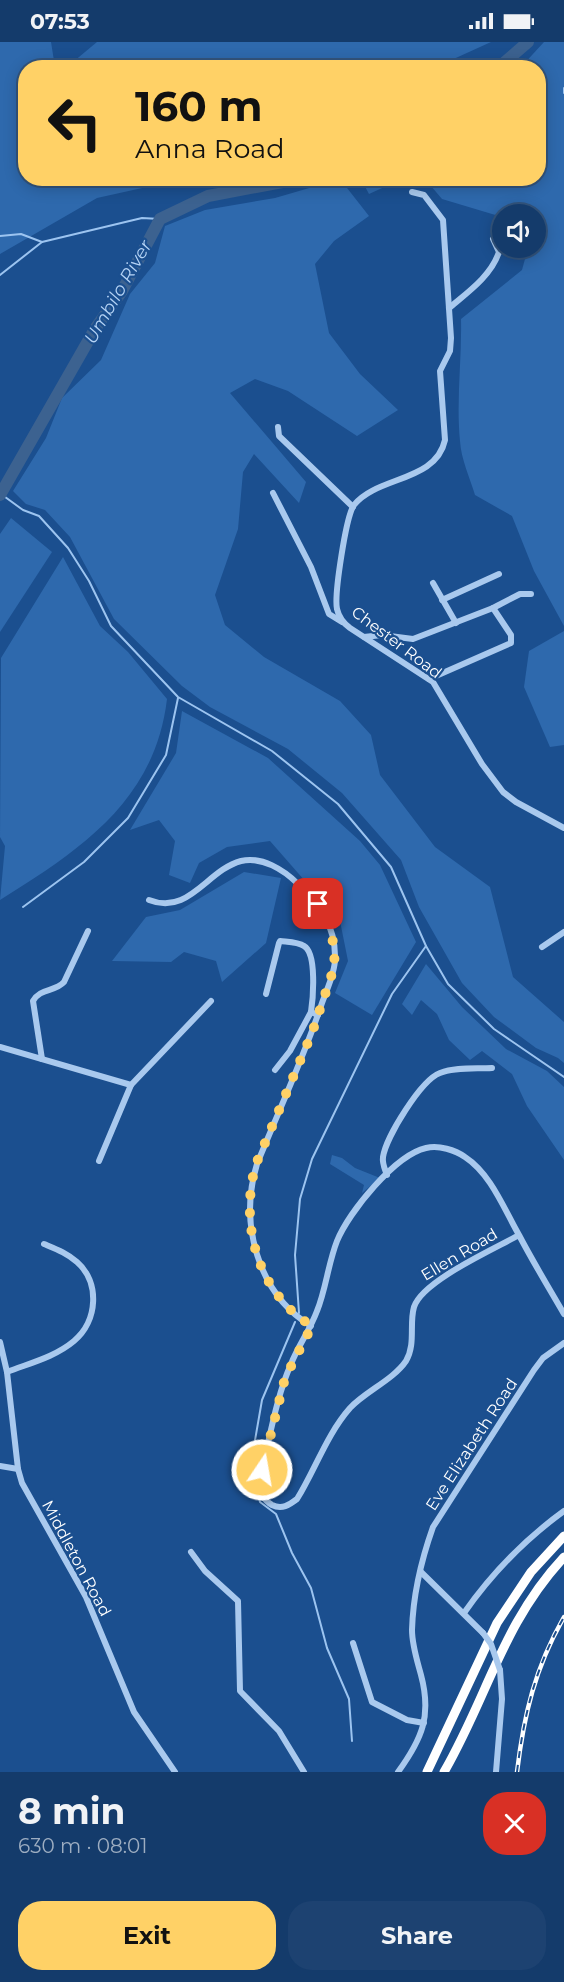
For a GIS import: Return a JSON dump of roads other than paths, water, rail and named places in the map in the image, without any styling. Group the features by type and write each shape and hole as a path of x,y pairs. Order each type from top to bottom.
{"highway":[{"path":"427,1772 497,1623 531,1572 564,1536"},
{"path":"444,1772 512,1627 533,1594 564,1557"}],"street":[{"path":"278,427 279,436 353,507 365,496 421,469 438,458 445,440 440,370 451,345 442,217 424,195 412,192"},
{"path":"449,308 483,279 496,258"},
{"path":"273,493 311,567 328,612 343,623"},
{"name":"Chester Road","path":"353,507 348,520 337,593 337,607 343,623 429,679 439,690 482,765 503,792 516,802 564,828"},
{"path":"442,600 499,574"},
{"path":"433,583 456,623"},
{"path":"364,637 382,635 413,639 494,608 520,594 531,594"},
{"path":"429,679 511,643 511,635 494,608"},
{"path":"149,900 163,904 185,899 224,868 241,861 253,860 268,864 291,877 318,904 332,934 335,965 318,1015 256,1164 251,1183 253,1239 262,1271 292,1313 312,1326 331,1258 344,1226 357,1206 409,1156 424,1148 438,1147 467,1157 482,1172 564,1314"},
{"path":"42,1059 33,1001 39,993 58,988 64,982 88,931"},
{"path":"542,947 564,932"},
{"path":"266,994 280,941 304,945 309,950 312,960 311,1012 290,1051 275,1070"},
{"path":"99,1161 131,1085 211,1001"},
{"path":"311,1012 318,1015"},
{"path":"0,1047 131,1085"},
{"path":"387,1175 383,1162 386,1147 410,1102 424,1085 441,1072 492,1068"},
{"name":"Ellen Road","path":"312,1326 292,1361 278,1401 259,1489 270,1504 280,1507 288,1506 301,1492 345,1415 360,1399 405,1363 411,1349 414,1307 422,1293 438,1280 519,1235"},
{"path":"7,1372 52,1355 76,1340 93,1311 94,1297 88,1277 79,1264 66,1254 44,1244"},
{"name":"Middleton Road","path":"0,1342 7,1372 18,1469 22,1484 86,1597 134,1712 175,1772"},
{"name":"Eve Elizabeth Road","path":"421,1572 428,1540 441,1514 534,1370 543,1358 564,1343"},
{"path":"0,1466 18,1469"},
{"path":"464,1613 484,1585 512,1553 564,1511"},
{"path":"191,1552 204,1571 238,1601 240,1691 279,1731 304,1772"},
{"path":"421,1572 483,1633 496,1655 500,1670 502,1699 496,1772"},
{"path":"398,1772 417,1743 424,1723 426,1700 412,1631 421,1572"},
{"path":"353,1643 372,1702 406,1720 424,1723"}],"waterway":[{"name":"Umbilo River","path":"507,60 528,42"},
{"path":"564,88 564,93"},
{"name":"Umbilo River","path":"0,495 95,329 122,291 160,219 208,196 261,186"},
{"path":"0,236 21,234 42,242 142,218 160,219"},
{"path":"0,275 42,242"},
{"path":"1,494 23,510 39,516 68,548 89,581 111,626 178,697 272,751 338,804 391,867 426,946 448,984 494,1029 564,1077"},
{"path":"23,907 84,862 128,818 166,755 178,698"},
{"path":"299,1313 295,1255 300,1199 312,1159 392,994 426,946"},
{"path":"295,1322 262,1400 250,1469 260,1502 276,1514 292,1553 311,1588 327,1648 349,1699 352,1741"}],"railway":[{"path":"517,1772 523,1730 532,1692 545,1655 564,1617"}]}
